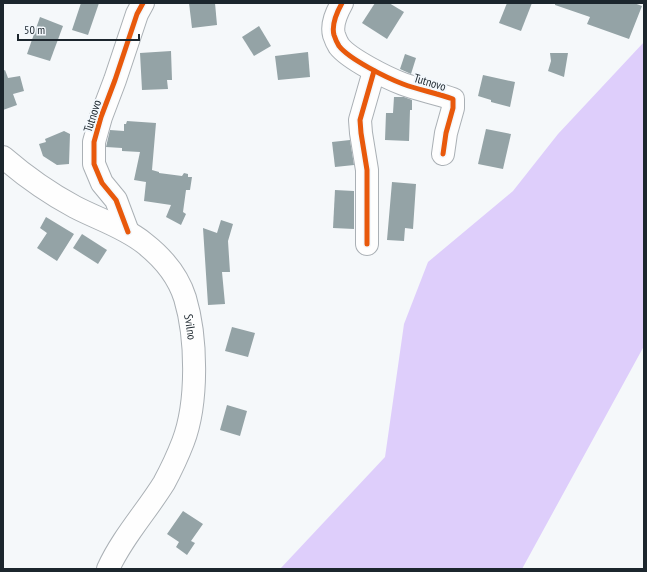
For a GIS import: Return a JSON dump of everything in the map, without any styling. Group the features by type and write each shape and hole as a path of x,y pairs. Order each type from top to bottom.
{"street":[{"name":"Tutnovo","path":"128,232 116,200 102,183 94,164 94,142 101,117 143,3"},
{"name":"Tutnovo","path":"342,3 334,22 334,34 339,46 352,57 374,71 403,84 453,99 453,108 446,133 443,154"},
{"path":"367,244 367,170 360,120 374,71"},
{"name":"Svilno","path":"3,156 21,172 47,191 75,207 128,232 143,242 166,264 185,298 191,327 194,359 194,386 190,419 183,442 164,483 129,533 108,569"}],"shaded area":[{"path":"644,42 644,346 522,569 280,569 385,457 404,324 428,262 513,191 558,134"}],"building":[{"path":"81,3 99,3 88,35 72,30"},
{"path":"189,3 215,3 217,25 192,28"},
{"path":"375,3 389,3 404,12 387,39 362,23"},
{"path":"507,3 532,3 521,31 499,23"},
{"path":"555,3 634,3 642,6 629,39 587,24 590,17 555,5"},
{"path":"40,17 63,26 50,61 27,54"},
{"path":"259,26 271,46 254,56 242,37"},
{"path":"171,51 172,80 167,80 168,89 142,90 140,53"},
{"path":"308,52 310,77 278,80 275,56"},
{"path":"550,53 568,53 564,77 548,71 551,61"},
{"path":"405,54 416,58 411,74 400,69"},
{"path":"5,70 8,78 20,76 24,91 13,94 17,105 3,110 3,71"},
{"path":"483,75 515,82 510,107 491,102 491,100 478,96"},
{"path":"394,97 404,97 412,100 412,110 410,110 409,141 385,140 386,113 393,113"},
{"path":"127,121 156,123 152,170 159,173 182,176 184,173 188,174 188,177 192,177 190,190 186,190 183,212 186,214 181,225 166,217 171,205 144,201 146,182 134,180 140,152 122,151 122,148 106,147 110,130 124,131 124,124 126,124"},
{"path":"486,129 511,134 503,169 478,164"},
{"path":"64,131 70,134 69,164 57,165 43,156 39,144 46,142 45,139"},
{"path":"350,140 354,165 335,167 332,142"},
{"path":"392,182 416,184 413,229 405,228 404,241 387,240"},
{"path":"335,190 354,191 354,229 333,228"},
{"path":"46,217 74,234 57,261 37,248 47,233 40,228"},
{"path":"221,220 233,224 228,241 230,272 222,272 225,304 208,305 203,228 217,233"},
{"path":"82,234 107,250 98,264 73,248"},
{"path":"232,327 255,333 248,357 225,351"},
{"path":"227,405 247,411 240,436 220,430"},
{"path":"183,511 203,524 191,541 195,543 187,555 176,547 179,542 167,534"}],"cycle path":[{"path":"128,232 116,200 102,183 94,164 94,142 101,117 137,14 143,3"},
{"path":"342,3 335,18 333,31 339,46 344,51 369,68 396,81 453,99 453,108 446,133 443,154"},
{"path":"367,244 367,170 360,120 374,71"}]}
